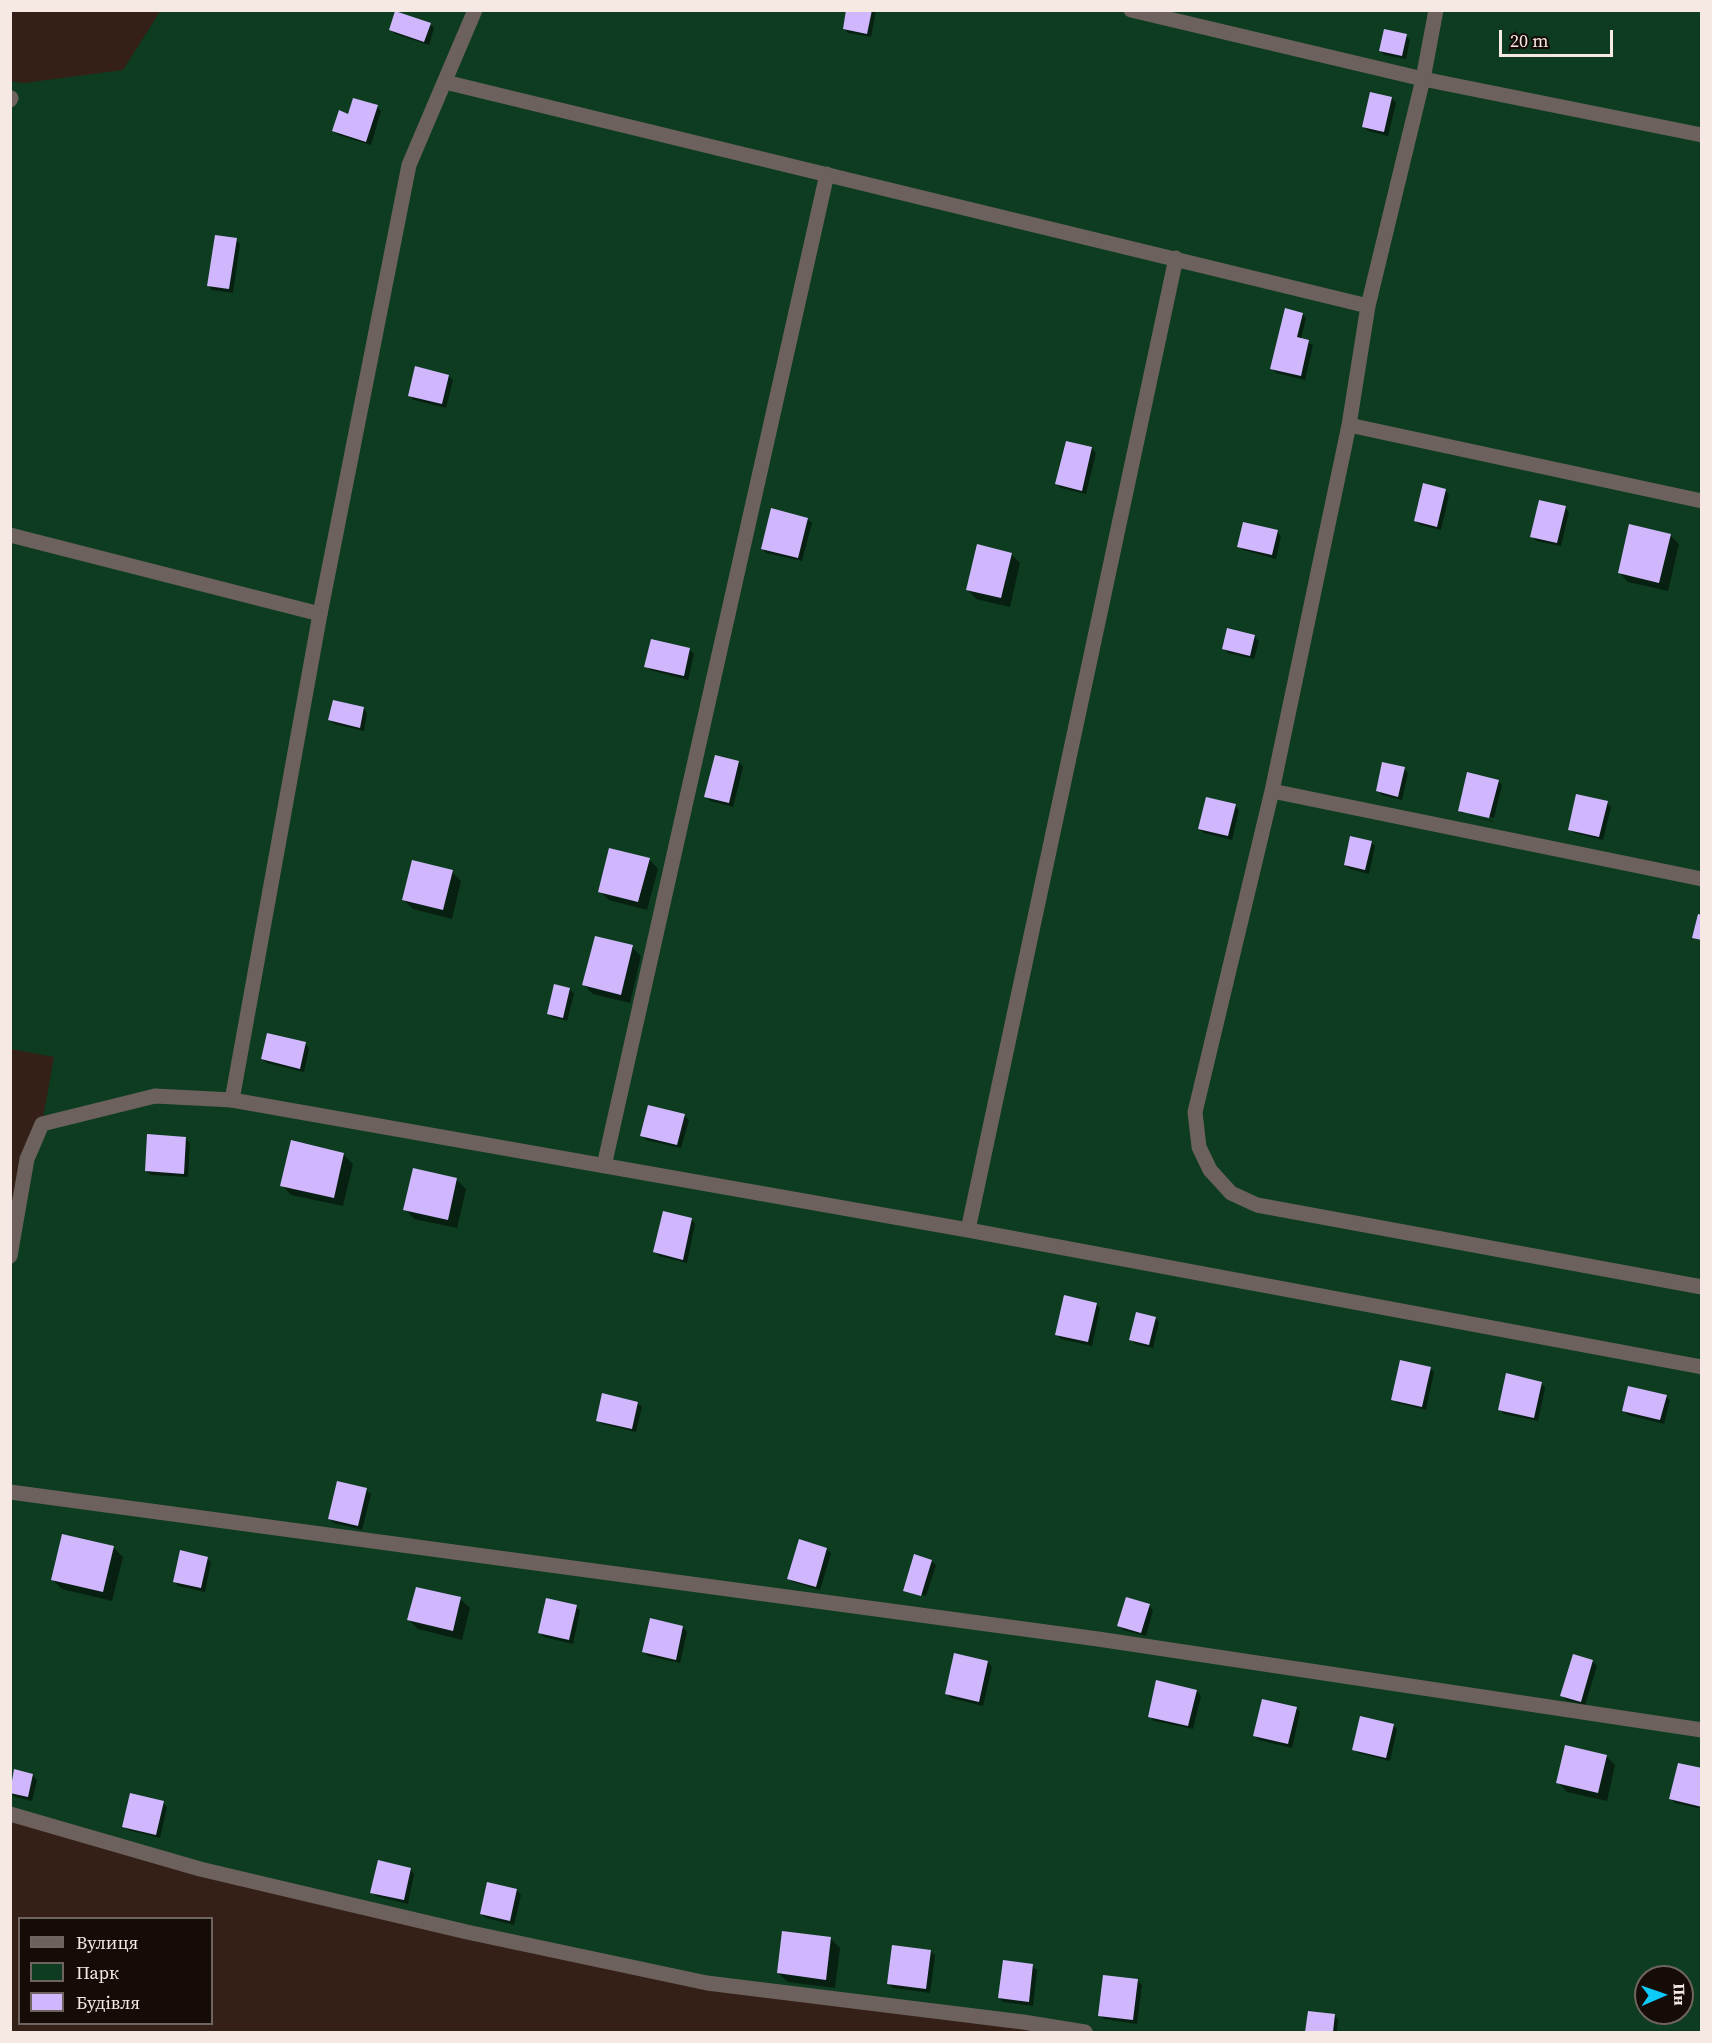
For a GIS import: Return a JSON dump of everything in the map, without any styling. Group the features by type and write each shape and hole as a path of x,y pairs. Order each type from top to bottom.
{"street":[{"path":"232,1100 320,614 409,165 475,10"},
{"path":"1131,10 1423,79 1701,135"},
{"path":"1436,10 1423,79 1368,306 1348,425 1272,791 1195,1112 1199,1147 1210,1170 1231,1193 1257,1205 1701,1287"},
{"path":"446,82 1368,306"},
{"path":"604,1167 827,174"},
{"path":"968,1230 1176,258"},
{"path":"1348,425 1701,501"},
{"path":"10,535 320,614"},
{"path":"1272,791 1701,879"},
{"path":"10,1256 27,1159 42,1124 155,1096 232,1100 968,1230 1701,1367"},
{"path":"10,1492 1098,1639 1701,1730"},
{"path":"10,1814 200,1869 467,1932 707,1983 1023,2022 1085,2032"}],"green space":[{"path":"161,10 1701,11 1701,2032 1085,2032 707,1983 467,1932 11,1814 11,1256 42,1124 54,1057 11,1049 11,81 24,83 123,70"}],"building":[{"path":"846,10 872,10 867,34 843,29"},
{"path":"395,11 431,23 424,42 389,30"},
{"path":"1384,29 1407,34 1402,56 1379,51"},
{"path":"1370,92 1392,97 1384,132 1362,127"},
{"path":"353,98 378,105 366,142 332,131 339,110 348,114"},
{"path":"215,235 237,238 229,289 207,286"},
{"path":"1285,308 1303,313 1297,337 1309,340 1301,376 1270,369"},
{"path":"415,366 449,375 442,404 408,396"},
{"path":"1066,441 1092,447 1082,491 1055,484"},
{"path":"1423,483 1446,489 1437,527 1414,521"},
{"path":"1539,500 1566,506 1557,543 1530,537"},
{"path":"771,508 808,518 798,558 761,549"},
{"path":"1243,522 1278,530 1272,555 1237,547"},
{"path":"1629,524 1671,534 1659,583 1618,573"},
{"path":"977,544 1012,553 1001,598 966,590"},
{"path":"1227,628 1255,635 1250,656 1222,649"},
{"path":"651,639 690,648 684,676 644,667"},
{"path":"333,700 364,707 360,728 328,720"},
{"path":"715,755 739,761 729,803 704,797"},
{"path":"1382,762 1405,767 1398,797 1376,791"},
{"path":"1467,772 1499,780 1489,818 1458,811"},
{"path":"1576,794 1608,801 1599,837 1568,830"},
{"path":"1206,797 1236,804 1228,836 1198,829"},
{"path":"1350,836 1372,841 1365,870 1344,865"},
{"path":"609,848 650,858 638,902 598,892"},
{"path":"412,860 453,870 443,910 402,900"},
{"path":"1698,914 1702,915 1702,940 1692,938"},
{"path":"595,936 633,945 621,995 582,985"},
{"path":"554,984 570,988 563,1018 547,1014"},
{"path":"267,1033 306,1042 300,1069 261,1059"},
{"path":"648,1105 685,1114 677,1145 640,1136"},
{"path":"147,1134 186,1137 184,1174 145,1171"},
{"path":"291,1140 344,1153 334,1198 280,1186"},
{"path":"413,1168 457,1178 448,1220 403,1210"},
{"path":"663,1211 692,1218 683,1260 653,1252"},
{"path":"1064,1295 1097,1303 1088,1342 1055,1335"},
{"path":"1136,1312 1156,1317 1149,1345 1129,1340"},
{"path":"1400,1360 1431,1367 1422,1407 1391,1400"},
{"path":"1506,1373 1542,1382 1534,1418 1498,1410"},
{"path":"1628,1386 1667,1395 1660,1420 1622,1411"},
{"path":"602,1393 638,1402 632,1429 596,1421"},
{"path":"337,1481 367,1488 358,1526 328,1519"},
{"path":"62,1534 114,1546 103,1592 51,1580"},
{"path":"799,1539 827,1548 816,1587 787,1579"},
{"path":"180,1550 208,1557 201,1588 173,1582"},
{"path":"914,1554 932,1560 921,1596 903,1591"},
{"path":"416,1587 461,1597 453,1631 407,1620"},
{"path":"1126,1597 1150,1604 1141,1633 1117,1626"},
{"path":"546,1598 577,1605 569,1640 538,1633"},
{"path":"650,1618 683,1626 676,1660 642,1652"},
{"path":"954,1653 988,1661 979,1702 945,1694"},
{"path":"1573,1654 1593,1660 1581,1702 1560,1696"},
{"path":"1156,1680 1197,1690 1188,1726 1148,1717"},
{"path":"1262,1699 1297,1707 1288,1744 1253,1736"},
{"path":"1360,1716 1394,1724 1386,1758 1352,1750"},
{"path":"1565,1745 1607,1755 1598,1793 1556,1783"},
{"path":"1678,1763 1702,1768 1702,1807 1669,1799"},
{"path":"14,1769 33,1774 28,1797 10,1793"},
{"path":"130,1793 164,1801 156,1835 122,1827"},
{"path":"378,1860 411,1868 404,1900 370,1893"},
{"path":"487,1882 517,1889 510,1921 480,1914"},
{"path":"782,1931 831,1937 826,1980 777,1973"},
{"path":"892,1945 931,1950 926,1989 887,1984"},
{"path":"1003,1960 1033,1964 1029,2002 998,1998"},
{"path":"1103,1975 1138,1979 1133,2020 1098,2016"},
{"path":"1308,2011 1335,2014 1333,2032 1305,2032"}]}
